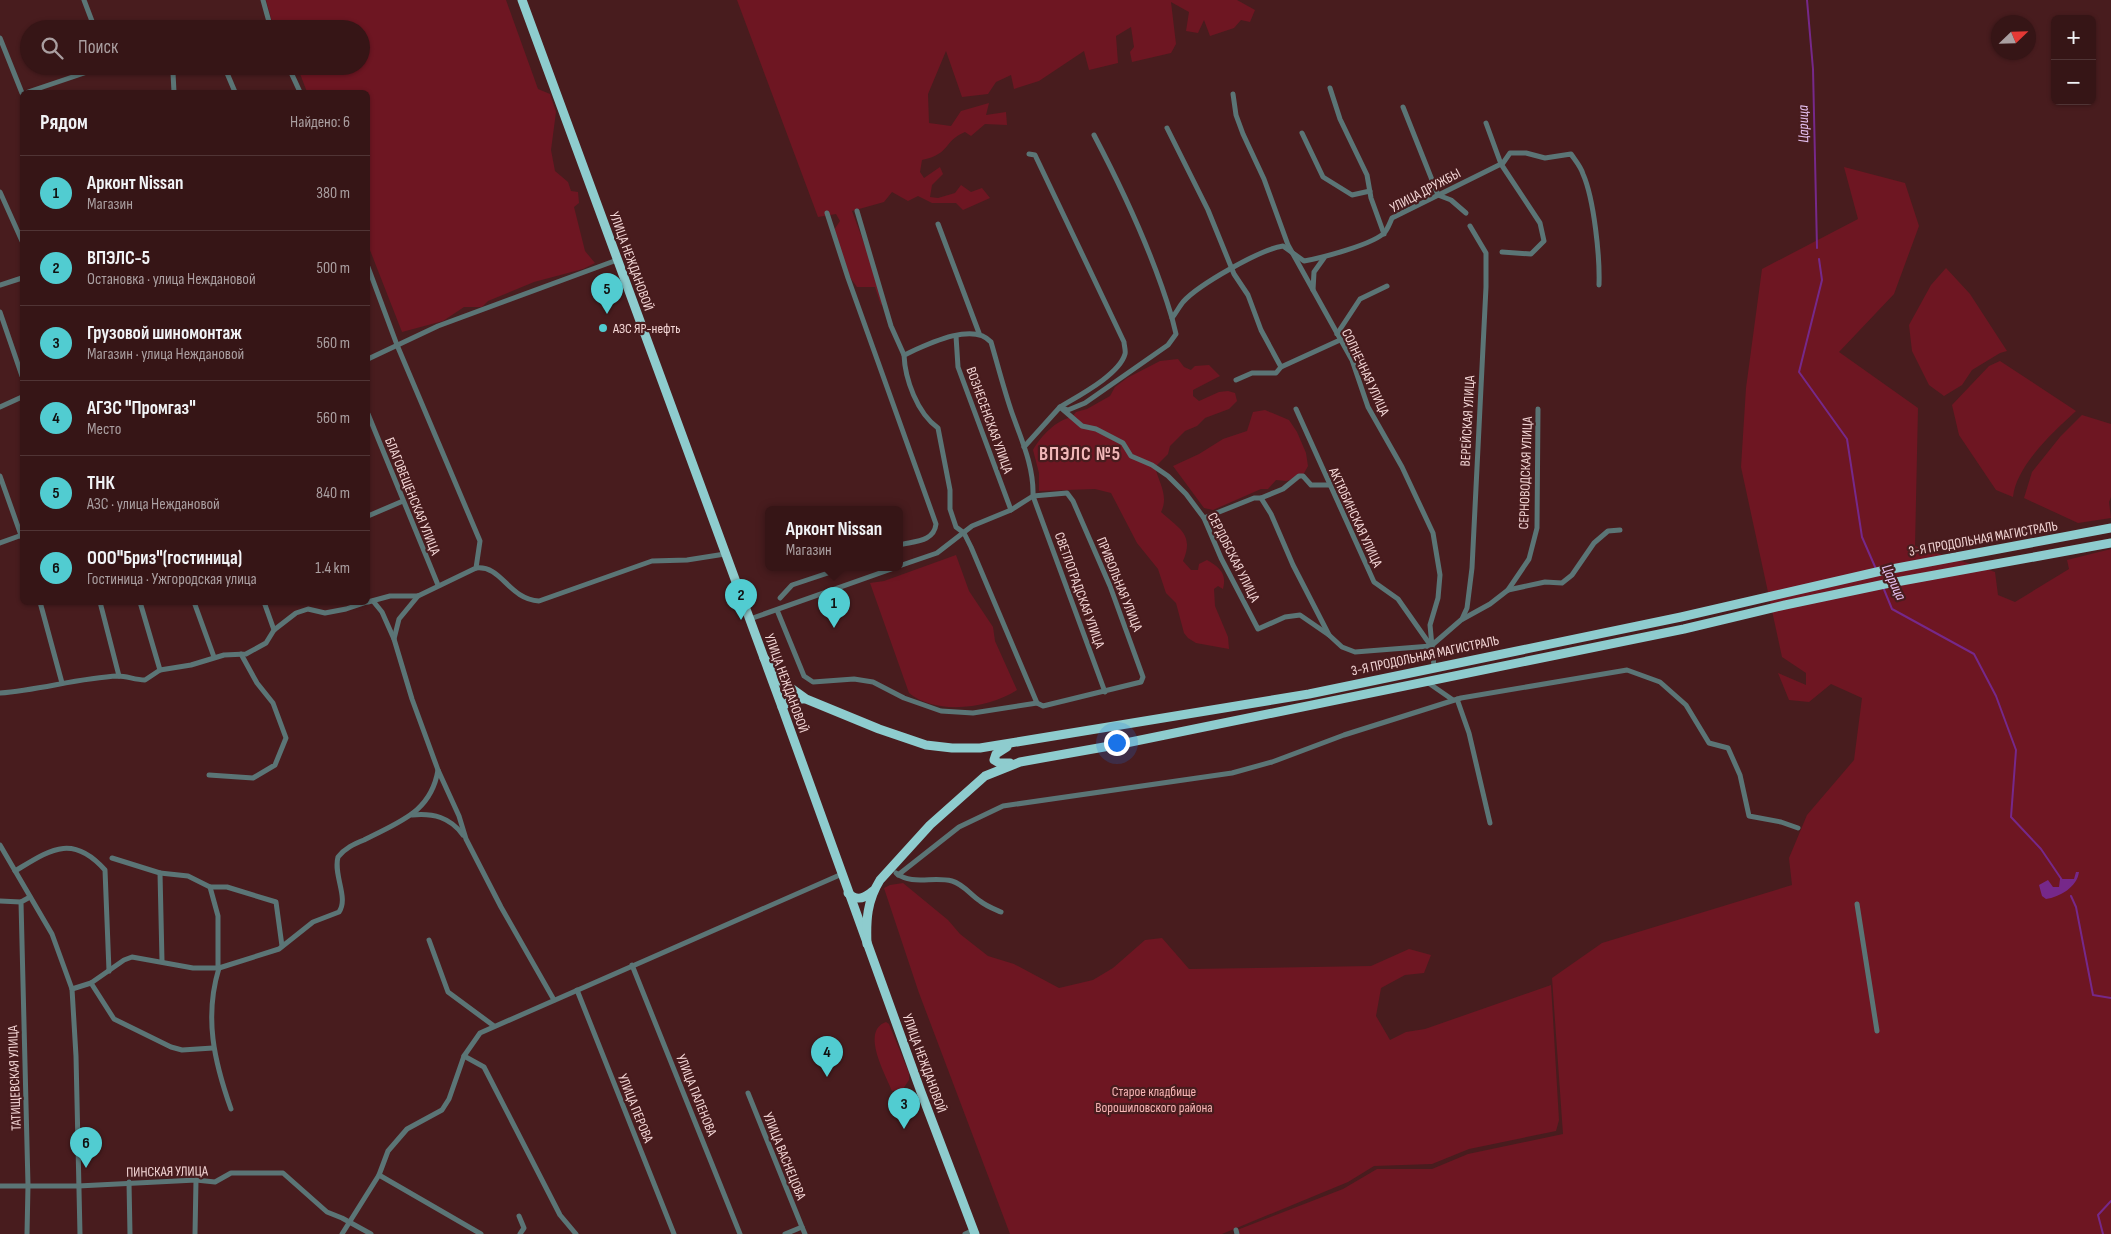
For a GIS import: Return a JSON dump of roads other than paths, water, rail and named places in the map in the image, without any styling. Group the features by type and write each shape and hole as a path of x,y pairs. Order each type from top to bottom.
{"highway":[{"name":"УЛИЦА НЕЖДАНОВОЙ","path":"522,0 724,554 782,707 971,1233"},
{"name":"3-Я ПРОДОЛЬНАЯ МАГИСТРАЛЬ","path":"764,658 781,681 806,699 879,729 926,745 952,748 980,748 1309,694 1681,617 1881,571 2111,528"},
{"name":"3-Я ПРОДОЛЬНАЯ МАГИСТРАЛЬ","path":"873,891 890,868 930,825 985,776 1020,762 1121,744 1427,682 1684,629 1876,586 2111,543"},
{"path":"782,707 792,698 806,699"},
{"path":"1017,742 997,752 994,760 1002,764 1020,762"},
{"path":"980,748 991,759 991,767 985,776"},
{"path":"848,892 852,897 859,899 866,897 873,891"},
{"path":"867,944 867,913 873,891"}],"street":[{"path":"84,0 92,20"},
{"path":"263,0 267,20"},
{"path":"0,38 21,90"},
{"path":"34,90 78,75"},
{"path":"173,75 174,90"},
{"path":"228,75 234,90"},
{"path":"292,75 299,90"},
{"path":"1172,318 1184,301 1232,268 1273,248 1283,246 1304,261 1324,258 1384,234 1370,191 1367,175 1340,119 1330,88"},
{"name":"СОЛНЕЧНАЯ УЛИЦА","path":"1233,94 1236,115 1243,134 1264,179 1292,253 1352,360 1368,407 1402,467 1433,533 1440,574 1438,598 1430,625 1434,667"},
{"path":"1403,107 1438,195 1451,200 1466,213"},
{"path":"1486,122 1502,164 1540,224 1544,241 1531,254 1502,252"},
{"path":"1167,128 1208,210 1232,268 1248,295 1261,330 1282,367"},
{"path":"1302,133 1323,177 1352,195 1370,191"},
{"path":"1060,408 1068,410 1085,403 1168,345 1176,334 1164,290 1130,205 1094,135"},
{"name":"УЛИЦА ДРУЖБЫ","path":"1384,234 1392,218 1502,164 1510,153 1526,153 1545,158 1571,154 1583,174 1600,265 1599,284"},
{"path":"1024,447 1060,408 1101,382 1118,365 1125,354 1124,342 1035,155 1029,154"},
{"path":"0,192 20,237"},
{"path":"857,211 891,326 904,355 905,369 914,396 931,423 938,428 950,490 950,509 956,527 964,533 1037,703"},
{"path":"827,213 848,278 936,524 935,533 930,537 903,544"},
{"path":"938,224 979,334"},
{"name":"ВЕРЕЙСКАЯ УЛИЦА","path":"1461,620 1467,608 1472,568 1486,287 1486,253 1470,226"},
{"path":"1313,291 1314,272 1324,258"},
{"path":"370,358 475,311 617,260"},
{"path":"370,272 397,345 480,541 476,568"},
{"path":"0,285 20,279"},
{"path":"1337,334 1360,299 1387,286"},
{"path":"0,312 20,370"},
{"path":"904,355 929,344 956,336 974,332 979,334"},
{"name":"СВЕТЛОГРАДСКАЯ УЛИЦА","path":"979,334 985,335 992,342 1029,461 1033,496 1105,692"},
{"name":"ВОЗНЕСЕНСКАЯ УЛИЦА","path":"956,336 958,367 1011,510"},
{"path":"1236,380 1252,373 1276,373 1282,367 1340,340"},
{"path":"0,407 20,398"},
{"name":"СЕРДОБСКАЯ УЛИЦА","path":"1060,408 1082,426 1096,429 1124,443 1131,456 1152,465 1168,476 1186,494 1204,518 1221,558 1258,628 1285,617 1300,615 1329,636"},
{"name":"АКТЮБИНСКАЯ УЛИЦА","path":"1296,409 1374,582 1398,599 1431,646"},
{"name":"СЕРНОВОДСКАЯ УЛИЦА","path":"1508,590 1530,559 1537,528 1538,409"},
{"name":"БЛАГОВЕЩЕНСКАЯ УЛИЦА","path":"370,420 438,586"},
{"path":"0,476 20,531"},
{"path":"1204,518 1254,498 1261,498 1283,489 1298,476 1304,476 1311,485 1329,485"},
{"name":"ПРИВОЛЬНАЯ УЛИЦА","path":"1033,496 1067,493 1073,501 1110,586 1138,660 1143,677 1141,682 1105,692"},
{"path":"903,564 937,552 972,526 1011,510 1033,496"},
{"path":"1261,498 1271,514 1293,565 1329,636 1342,647 1355,652 1431,646 1461,620 1490,604 1508,590 1545,582 1562,582 1572,575 1594,543 1608,531 1620,530"},
{"path":"370,515 403,501"},
{"path":"0,543 20,537"},
{"path":"394,639 399,619 418,596 476,568 484,567 492,571 521,597 539,601 652,561 687,560 724,554"},
{"path":"780,598 792,584 833,571"},
{"path":"749,620 884,571"},
{"path":"370,602 390,596 418,596"},
{"path":"370,603 385,620 394,639 412,699 438,770 459,816 466,839 501,908 554,1000"},
{"path":"41,605 62,683"},
{"path":"101,605 119,676"},
{"path":"141,605 160,670"},
{"path":"195,605 214,657"},
{"path":"265,605 274,630"},
{"path":"0,693 28,691 62,683 119,676 145,680 160,670 190,665 214,657 246,654 266,643 274,630 296,613 308,610 325,613 359,605"},
{"path":"777,610 804,676 813,682 854,679 873,682 904,698 941,711 973,713 1037,703 1043,706 1105,692"},
{"path":"385,620 399,619"},
{"path":"209,776 253,778 275,765 286,738 273,703 257,683 241,654"},
{"path":"898,875 959,826 1003,806 1232,773 1272,762 1344,735 1455,700 1627,670 1660,682 1686,705 1709,743 1728,748 1740,775 1749,816 1781,822 1798,828"},
{"path":"1427,682 1455,700 1470,733 1490,823"},
{"path":"72,989 91,983 124,960 132,957 193,968 219,968 261,956 282,946 313,922 333,914 342,907 343,902 336,874 336,863 342,852 412,815 431,792 438,770"},
{"path":"412,815 426,814 449,820 466,839"},
{"path":"0,845 52,934 72,989 76,1056 80,1234"},
{"path":"15,871 46,853 58,849 71,848 84,851 96,860 105,870 109,971"},
{"path":"112,858 160,873 188,876 210,887 227,887 276,902 282,946"},
{"path":"890,868 898,875 914,882 931,879 952,881 1000,912"},
{"path":"160,873 162,961"},
{"path":"342,1234 379,1175 388,1151 407,1129 442,1110 449,1099 464,1056 480,1033 842,874"},
{"path":"210,887 218,916 219,968 214,994 213,1048 217,1070 231,1109"},
{"path":"0,901 21,902 30,897"},
{"name":"ТАТИЩЕВСКАЯ УЛИЦА","path":"21,902 28,1185 27,1234"},
{"path":"1857,904 1877,1031"},
{"path":"429,940 448,992 494,1026"},
{"name":"УЛИЦА ПАЛЕНОВА","path":"632,965 740,1234"},
{"path":"91,983 114,1018 171,1047 182,1050 213,1048"},
{"name":"УЛИЦА ПЕРОВА","path":"577,990 674,1234"},
{"path":"464,1056 484,1067 560,1216 576,1234"},
{"name":"УЛИЦА ВАСНЕЦОВА","path":"748,1093 804,1234"},
{"name":"ПИНСКАЯ УЛИЦА","path":"0,1186 78,1186 196,1180 215,1182 231,1173 283,1173 327,1212 349,1221 371,1234"},
{"path":"379,1175 481,1234"},
{"path":"195,1234 196,1180"},
{"path":"129,1182 130,1234"},
{"path":"519,1216 524,1228 520,1234"},
{"path":"785,1234 802,1228"}],"waterway":[{"name":"Царица","path":"1807,0 1813,69 1817,248"},
{"name":"Царица","path":"1819,259 1822,280 1799,372 1847,439 1862,537 1876,569"},
{"name":"Царица","path":"1883,587 1892,609 1974,654 1996,696 2016,750 2011,817 2041,849 2062,880"},
{"name":"Царица","path":"2071,896 2076,907 2093,995 2111,998"},
{"name":"Царица","path":"2103,1234 2098,1215 2111,1201"}],"place":[{"name":"ТНК","path":"607,314"},
{"name":"АЗС ЯР-нефть","path":"603,328"},
{"name":"ВПЭЛС-5","path":"741,620"},
{"name":"Арконт Nissan","path":"834,628"},
{"name":"АГЗС \"Промгаз\"","path":"827,1077"},
{"name":"Грузовой шиномонтаж","path":"904,1129"},
{"name":"ООО\"Бриз\"(гостиница)","path":"86,1168"}],"district":[{"name":"ВПЭЛС №5","path":"1080,453"}],"park label":[{"name":"Старое кладбище Ворошиловского района","path":"1154,1100"}]}
